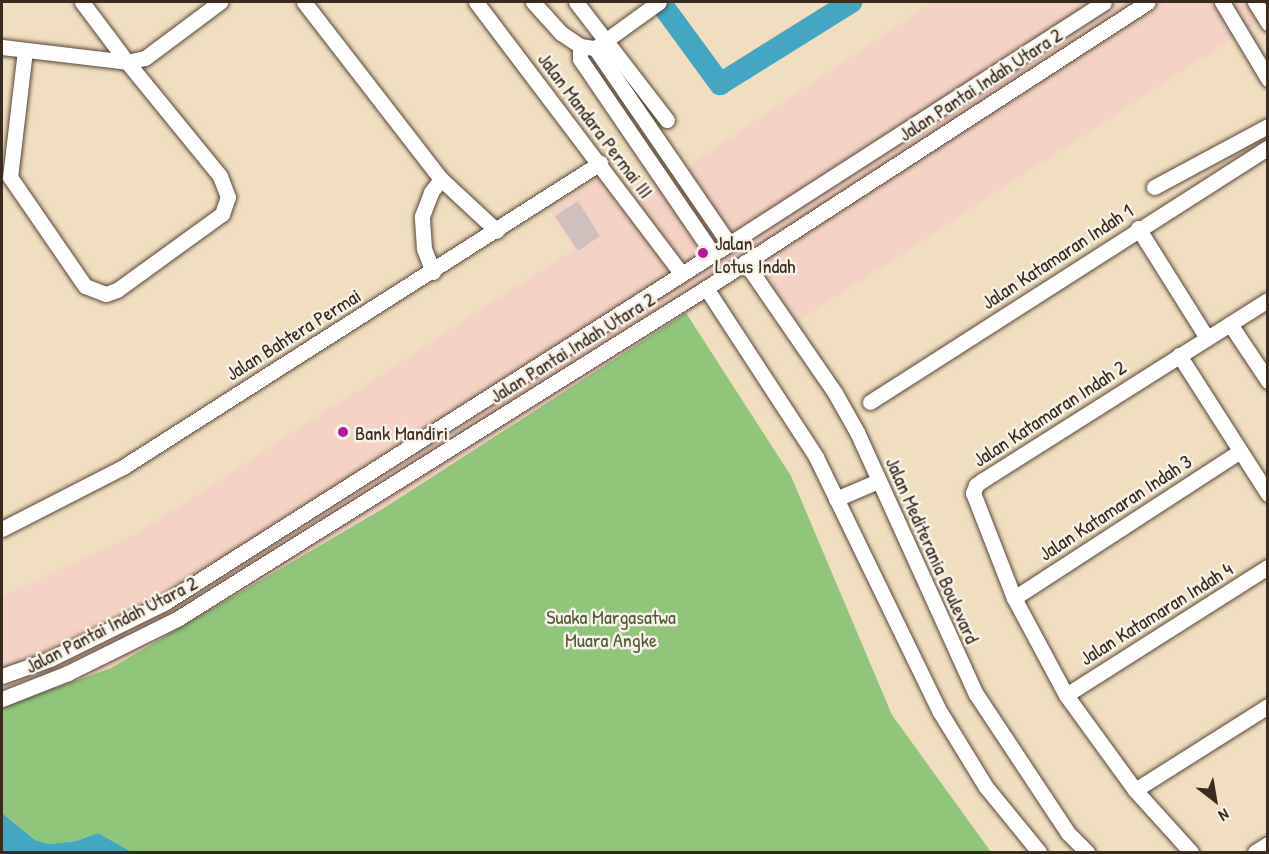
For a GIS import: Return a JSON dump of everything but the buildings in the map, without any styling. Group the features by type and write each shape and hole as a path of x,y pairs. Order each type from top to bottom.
{"street":[{"path":"25,50 10,177 85,286 106,294 117,290 222,214 228,197 219,176 82,2"},
{"path":"2,46 127,62 145,58 220,2"},
{"path":"304,2 441,179 497,231"},
{"name":"Jalan Mandara Permai III","path":"476,2 682,273"},
{"path":"533,2 561,33 590,48 667,120"},
{"path":"576,2 590,48 713,254 734,251 772,229 788,233"},
{"path":"590,48 659,2"},
{"name":"Jalan Pantai Indah Utara 2","path":"2,676 50,659 164,603 729,244 1104,2"},
{"name":"Jalan Pantai Indah Utara 2","path":"2,699 68,673 177,619 706,288 1148,2"},
{"path":"1222,2 1268,79"},
{"path":"1255,2 1268,23"},
{"path":"590,48 729,244"},
{"path":"1154,187 1268,126"},
{"name":"Jalan Katamaran Indah 1","path":"870,402 1138,228 1268,147"},
{"name":"Jalan Bahtera Permai","path":"2,529 123,467 433,272 600,163"},
{"path":"433,272 424,248 422,216 430,192 441,179"},
{"path":"1138,228 1207,338"},
{"name":"Jalan Mediterania Boulevard","path":"745,262 834,393 857,432 975,694 1068,833 1087,852"},
{"path":"706,288 816,457 940,712 986,787 1039,852"},
{"name":"Jalan Katamaran Indah 2","path":"1191,852 1135,790 1066,695 1014,598 974,500 974,489 983,480 1268,300"},
{"path":"1230,324 1268,381"},
{"path":"1179,355 1268,494"},
{"name":"Jalan Katamaran Indah 3","path":"1014,598 1239,452"},
{"path":"836,499 878,480"},
{"name":"Jalan Katamaran Indah 4","path":"1066,695 1268,567"},
{"path":"1135,790 1268,706"},
{"path":"1255,852 1268,844"}],"shaded area":[{"path":"932,2 1267,2 1267,16 797,322 760,265 384,508 111,668 2,707 2,596 138,533 574,249 550,211 598,178 621,212"},
{"path":"578,201 600,236 578,251 555,216"}],"green space":[{"name":"Suaka Margasatwa Muara Angke","path":"686,313 791,476 892,715 991,852 132,852 98,833 76,841 49,844 35,840 2,813 2,707 111,668 384,508"}],"water":[{"path":"2,813 35,840 49,844 76,841 98,833 132,852 2,852"}],"waterway":[{"path":"660,2 720,84 851,2"}],"place":[{"name":"Jalan Lotus Indah","path":"703,253"},
{"name":"Bank Mandiri","path":"343,432"}]}
